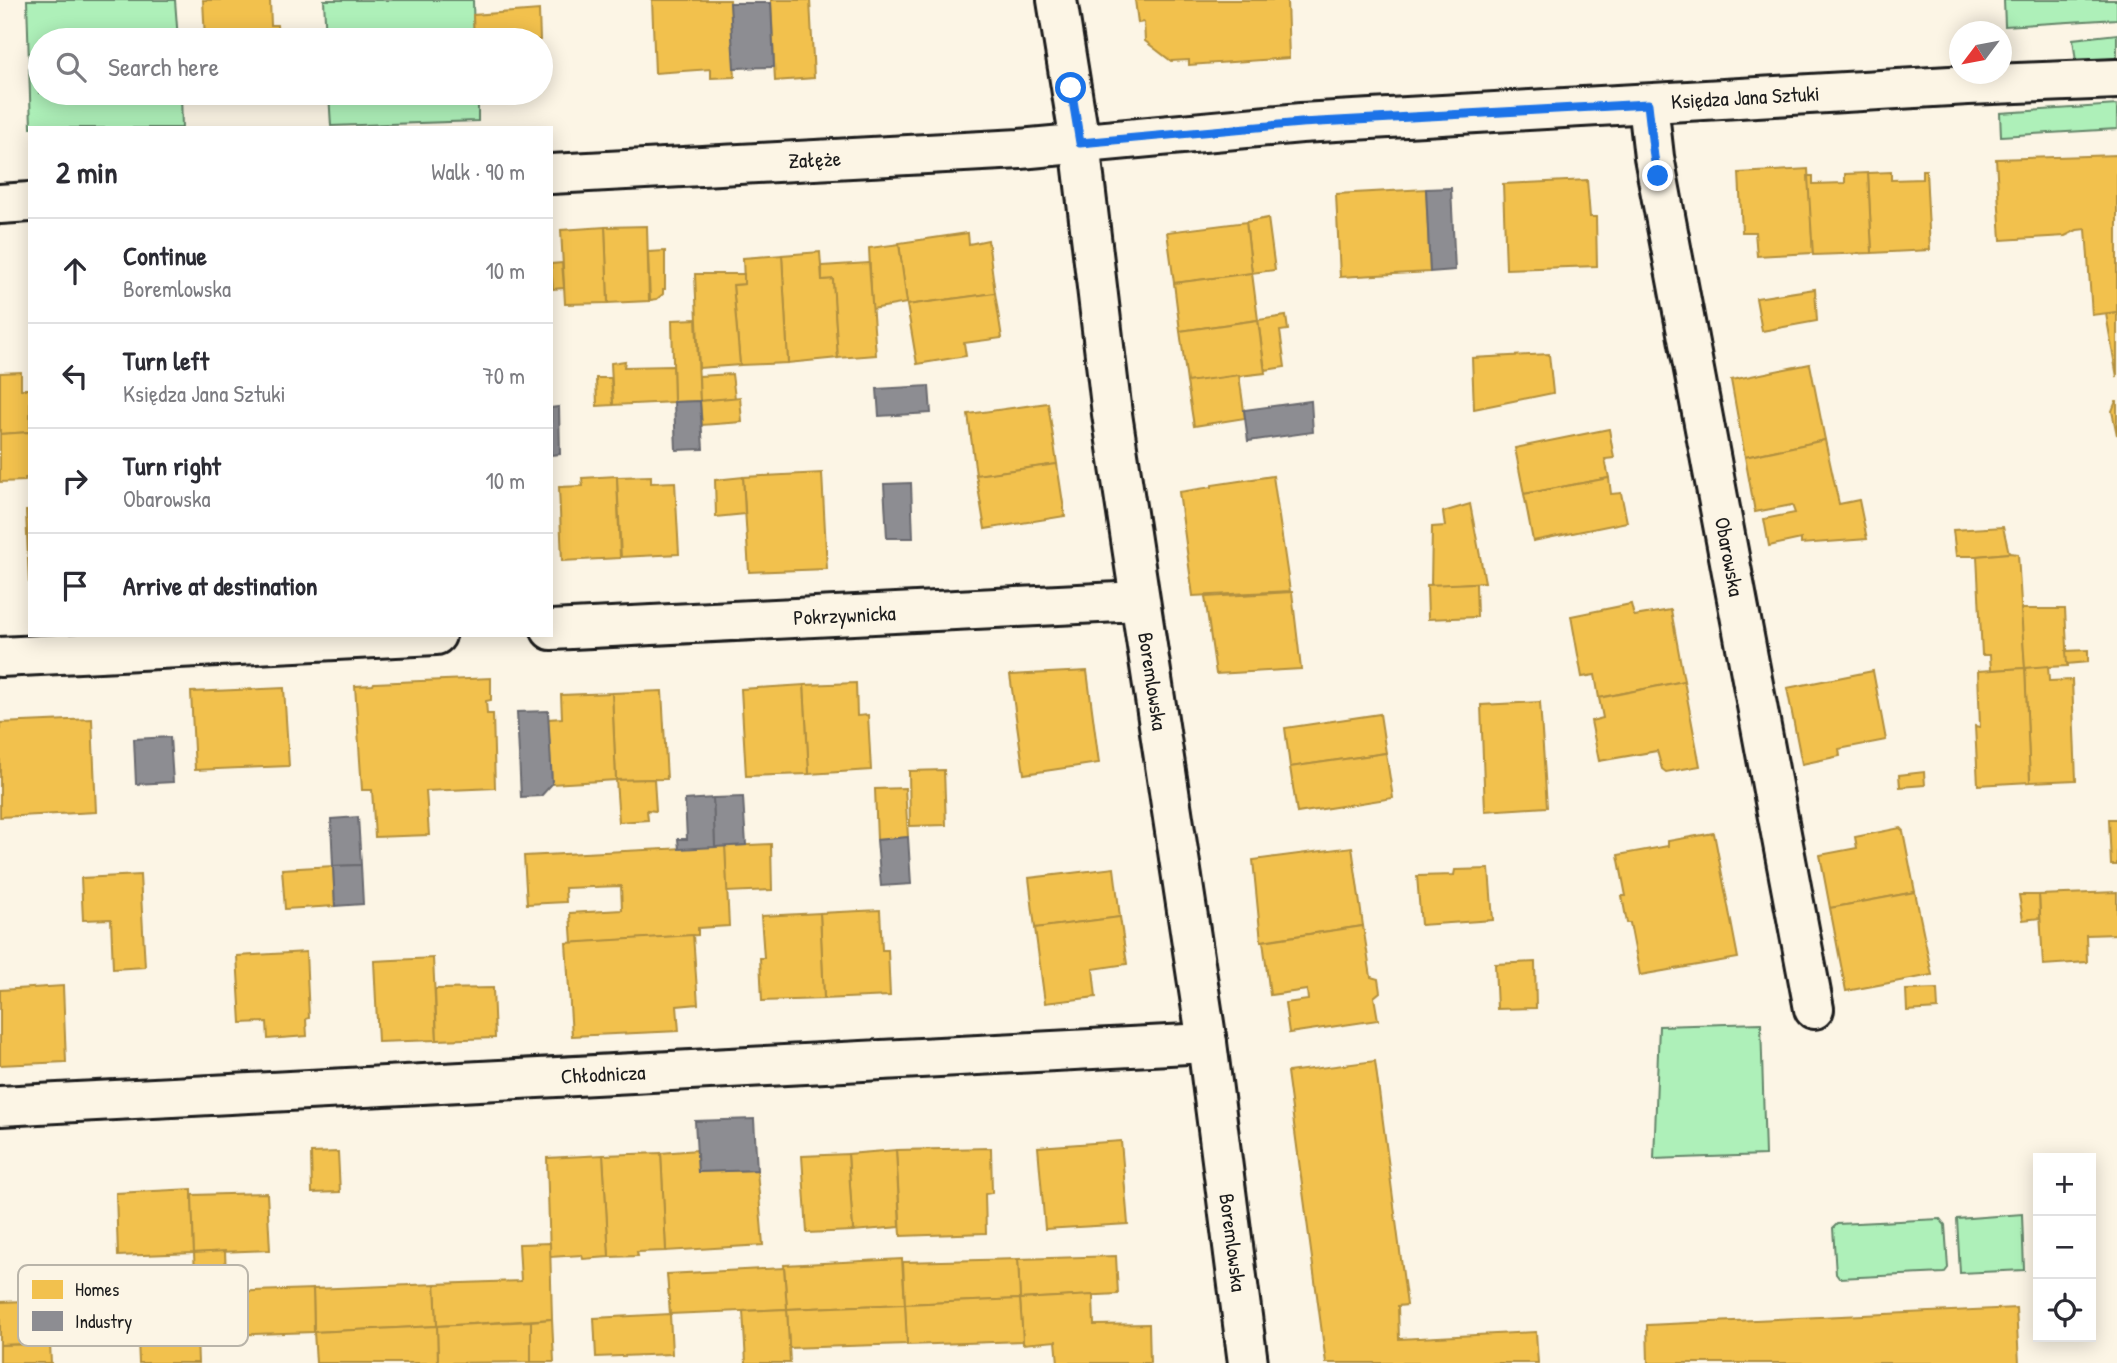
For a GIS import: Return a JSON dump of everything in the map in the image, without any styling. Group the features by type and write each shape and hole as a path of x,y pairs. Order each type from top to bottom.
{"street":[{"name":"Boremlowska","path":"1057,0 1080,143 1112,414 1207,1043 1248,1363"},
{"name":"Księdza Jana Sztuki","path":"1080,143 1301,123 2117,79"},
{"name":"Obarowska","path":"1648,104 1654,157 1814,1009"},
{"name":"Załęże","path":"553,174 1006,150 1080,143"},
{"path":"0,204 28,202"},
{"name":"Pokrzywnicka","path":"553,630 1139,601"},
{"path":"0,657 396,637"},
{"name":"Chłodnicza","path":"0,1106 1207,1043"}],"green space":[{"path":"27,0 175,0 177,28 28,28 28,32"},
{"path":"324,0 473,0 474,28 325,28"},
{"path":"2004,0 2117,0 2117,19 2012,26 2012,21 2005,21"},
{"path":"2117,34 2117,58 2076,62 2073,39"},
{"path":"30,105 181,105 182,126 31,126"},
{"path":"330,105 478,105 478,121 331,126"},
{"path":"2117,105 2117,129 2001,136 2000,113"},
{"path":"1761,1023 1765,1155 1654,1159 1659,1026"},
{"path":"2022,1214 2024,1270 1960,1273 1957,1219"},
{"path":"1940,1219 1945,1225 1948,1268 1944,1273 1839,1278 1836,1274 1833,1228 1837,1224"}],"building: Homes":[{"path":"203,0 270,0 271,25 277,25 277,28 204,28"},
{"path":"652,0 730,0 735,77 711,78 711,69 655,73"},
{"path":"771,0 810,0 814,78 775,81"},
{"path":"1135,0 1287,0 1289,58 1189,65 1189,60 1171,61 1145,41 1144,22 1138,23"},
{"path":"539,10 540,28 474,28 473,15"},
{"path":"2117,155 2117,312 2092,315 2086,229 2065,236 2001,240 1996,159"},
{"path":"1808,169 1813,253 1757,256 1755,232 1742,232 1739,173"},
{"path":"1922,170 1926,170 1930,250 1872,253 1868,173 1891,172 1891,180 1922,179"},
{"path":"1868,173 1872,253 1813,255 1808,176 1813,176 1813,184 1845,183 1845,174"},
{"path":"1587,180 1590,217 1596,217 1597,266 1506,269 1503,184"},
{"path":"1426,189 1430,272 1340,277 1336,194"},
{"path":"1268,218 1275,270 1252,273 1246,222"},
{"path":"1246,222 1252,273 1174,283 1167,232"},
{"path":"647,226 649,301 608,303 605,227"},
{"path":"605,227 608,303 565,304 561,230"},
{"path":"968,233 969,244 988,240 995,293 907,305 899,243"},
{"path":"899,244 907,303 872,309 869,248"},
{"path":"665,251 665,289 657,299 650,300 648,252"},
{"path":"820,252 822,280 833,279 838,358 788,363 782,255"},
{"path":"782,255 788,363 740,365 733,285 744,284 743,258"},
{"path":"562,263 564,288 553,289 553,264"},
{"path":"869,263 876,355 838,358 833,279 822,280 822,266"},
{"path":"1252,273 1258,320 1180,331 1174,283"},
{"path":"695,274 744,274 744,284 733,285 740,365 699,368"},
{"path":"1815,289 1817,321 1762,331 1756,298"},
{"path":"995,293 1002,338 964,343 966,356 917,364 907,305"},
{"path":"2117,312 2117,377 2106,314"},
{"path":"1286,316 1288,330 1280,331 1285,367 1265,370 1258,320"},
{"path":"696,319 700,401 674,402 672,320"},
{"path":"1258,320 1265,373 1187,382 1180,331"},
{"path":"1549,354 1553,393 1474,409 1472,358"},
{"path":"625,361 624,367 673,366 674,402 613,405 611,363"},
{"path":"1810,364 1825,440 1745,457 1731,380"},
{"path":"21,372 21,389 28,389 28,432 0,434 0,373"},
{"path":"732,374 735,398 700,401 699,376"},
{"path":"1239,375 1245,418 1194,426 1187,382"},
{"path":"596,378 611,378 613,405 597,406"},
{"path":"740,397 742,422 702,425 700,401"},
{"path":"2117,401 2117,435 2112,411"},
{"path":"1048,403 1057,464 976,475 968,414"},
{"path":"1609,429 1614,458 1605,459 1609,478 1524,494 1515,448"},
{"path":"28,432 28,478 25,478 25,481 0,482 0,434"},
{"path":"1825,440 1839,504 1859,500 1867,539 1801,544 1801,539 1769,546 1764,519 1795,513 1792,505 1755,512 1745,457"},
{"path":"1057,464 1065,516 985,529 976,475"},
{"path":"822,473 827,569 749,572 743,477"},
{"path":"617,476 620,558 562,561 559,487 583,486 582,478"},
{"path":"651,476 651,483 675,482 679,554 621,557 617,477"},
{"path":"1273,476 1290,591 1193,596 1179,492"},
{"path":"743,477 745,514 716,517 715,480"},
{"path":"1609,478 1611,494 1621,493 1627,522 1533,541 1524,494"},
{"path":"1470,504 1485,582 1431,586 1432,527 1445,526 1443,512"},
{"path":"26,511 28,511 28,559"},
{"path":"2003,527 2009,553 1956,556 1953,530"},
{"path":"2018,554 2025,668 1991,670 1990,655 1982,655 1977,556"},
{"path":"1476,583 1477,617 1428,619 1427,585"},
{"path":"1292,592 1301,669 1216,674 1205,597"},
{"path":"1631,604 1634,616 1671,610 1684,681 1599,698 1595,675 1582,677 1571,616"},
{"path":"2021,609 2065,609 2068,666 2025,668"},
{"path":"2088,650 2088,662 2067,664 2066,651"},
{"path":"2048,666 2049,681 2072,680 2076,780 2030,782 2025,668"},
{"path":"2025,668 2030,782 1978,785 1975,726 1980,727 1978,671"},
{"path":"1087,671 1099,763 1024,774 1010,675"},
{"path":"1873,671 1886,740 1839,749 1840,756 1802,764 1787,688"},
{"path":"491,678 491,700 486,701 487,714 493,714 495,788 426,791 429,835 375,837 372,790 362,790 355,686"},
{"path":"1684,681 1700,766 1666,772 1662,769 1657,751 1599,761 1591,721 1603,718 1599,698"},
{"path":"856,683 857,716 868,715 871,770 809,774 804,685"},
{"path":"804,685 809,774 746,776 741,689"},
{"path":"284,688 289,766 195,770 191,692"},
{"path":"662,691 667,779 616,780 612,693"},
{"path":"612,693 616,780 552,784 548,719 562,718 561,695"},
{"path":"1540,702 1547,807 1485,811 1481,705"},
{"path":"1380,714 1386,753 1290,767 1285,728"},
{"path":"92,719 96,812 0,817 0,723"},
{"path":"1386,753 1393,798 1297,813 1290,767"},
{"path":"944,770 946,825 910,826 909,771"},
{"path":"1924,772 1925,785 1900,787 1899,775"},
{"path":"654,779 656,811 647,810 648,820 619,822 616,780"},
{"path":"905,788 908,837 877,840 875,789"},
{"path":"2109,819 2117,819 2117,865 2111,865"},
{"path":"1900,828 1903,831 1915,892 1830,908 1820,855 1857,848 1855,837"},
{"path":"1714,833 1738,958 1640,975 1622,896 1626,896 1618,855 1668,846 1668,841"},
{"path":"771,844 772,890 727,892 725,846"},
{"path":"725,846 729,926 698,928 698,935 572,943 570,913 622,910 621,886 565,888 566,902 527,904 524,856"},
{"path":"1352,847 1363,926 1261,941 1253,860"},
{"path":"333,866 335,906 285,909 282,869"},
{"path":"1114,868 1120,917 1035,928 1029,878"},
{"path":"1489,869 1493,920 1421,925 1417,876 1454,875 1455,870"},
{"path":"140,875 145,967 113,969 111,919 83,920 81,878"},
{"path":"1915,892 1932,975 1846,991 1830,908"},
{"path":"2117,892 2117,934 2086,935 2087,962 2043,965 2039,895"},
{"path":"2019,895 2039,895 2040,918 2023,920"},
{"path":"880,910 882,950 888,950 890,996 824,999 820,913"},
{"path":"820,913 824,999 762,1001 760,958 764,958 761,916"},
{"path":"1120,917 1127,964 1093,969 1096,997 1045,1003 1035,928"},
{"path":"1363,926 1371,977 1378,979 1380,992 1374,997 1378,1020 1289,1033 1285,1003 1308,1000 1307,990 1270,995 1263,941"},
{"path":"693,935 698,1004 677,1006 679,1031 572,1036 566,943"},
{"path":"306,952 309,1018 306,1019 307,1036 268,1039 267,1022 241,1023 237,956"},
{"path":"433,958 437,1040 378,1042 374,961"},
{"path":"1535,962 1536,1008 1497,1009 1495,964"},
{"path":"63,986 66,1062 0,1065 0,990"},
{"path":"493,988 495,1038 437,1040 435,989"},
{"path":"1937,989 1938,1009 1907,1011 1906,990"},
{"path":"1375,1061 1407,1305 1398,1306 1399,1339 1536,1332 1538,1363 1326,1363 1287,1072"},
{"path":"1121,1141 1128,1224 1045,1229 1038,1147"},
{"path":"991,1148 992,1193 985,1194 986,1233 901,1236 896,1150"},
{"path":"697,1150 698,1172 757,1170 763,1245 666,1251 661,1153"},
{"path":"896,1150 900,1227 853,1231 848,1154"},
{"path":"338,1152 340,1192 312,1193 311,1153"},
{"path":"661,1153 666,1251 609,1257 603,1155"},
{"path":"848,1154 853,1231 807,1233 802,1156"},
{"path":"603,1155 609,1257 550,1257 547,1158"},
{"path":"192,1189 194,1253 118,1256 116,1193"},
{"path":"267,1193 270,1250 194,1253 192,1195"},
{"path":"550,1243 552,1319 437,1326 435,1284 521,1281 519,1244"},
{"path":"225,1251 226,1265 195,1265 194,1253"},
{"path":"1116,1256 1118,1294 1020,1299 1018,1259"},
{"path":"902,1259 905,1304 787,1309 784,1265"},
{"path":"1018,1259 1020,1299 905,1304 903,1262"},
{"path":"784,1268 787,1309 670,1314 667,1274"},
{"path":"435,1284 437,1326 314,1332 313,1289"},
{"path":"313,1289 314,1332 248,1334 248,1291"},
{"path":"1093,1295 1094,1325 1149,1324 1150,1363 1058,1363 1056,1341 1023,1344 1020,1299"},
{"path":"1020,1299 1023,1341 907,1345 905,1304"},
{"path":"18,1301 18,1344 0,1345 0,1302"},
{"path":"905,1304 907,1344 789,1348 787,1309"},
{"path":"2016,1308 2019,1363 1648,1363 1647,1325"},
{"path":"787,1309 790,1363 746,1363 743,1311"},
{"path":"670,1314 672,1354 596,1357 594,1318"},
{"path":"552,1319 554,1362 531,1362 531,1321"},
{"path":"531,1321 531,1362 438,1363 437,1326"},
{"path":"437,1326 438,1363 316,1363 314,1332"},
{"path":"0,1345 50,1346 51,1363 0,1363"},
{"path":"138,1346 197,1346 198,1363 139,1363"}],"building: Industry":[{"path":"730,3 771,3 774,67 734,68"},
{"path":"1451,188 1455,270 1430,272 1426,189"},
{"path":"929,386 931,413 879,416 877,389"},
{"path":"700,401 703,449 676,450 674,402"},
{"path":"1311,401 1313,432 1248,441 1244,410"},
{"path":"559,407 560,454 553,455 553,408"},
{"path":"911,483 913,538 887,538 884,484"},
{"path":"548,711 552,784 541,796 521,797 517,712"},
{"path":"170,737 173,782 136,784 134,739"},
{"path":"743,797 746,845 715,847 713,798"},
{"path":"713,798 715,847 679,849 678,839 687,839 685,800"},
{"path":"358,817 361,865 333,866 331,819"},
{"path":"908,837 911,884 881,886 877,840"},
{"path":"361,865 363,904 335,906 333,866"},
{"path":"754,1119 757,1170 698,1172 695,1121"}],"route":[{"path":"1071,88 1080,143 1301,123 1648,104 1658,176"}]}
